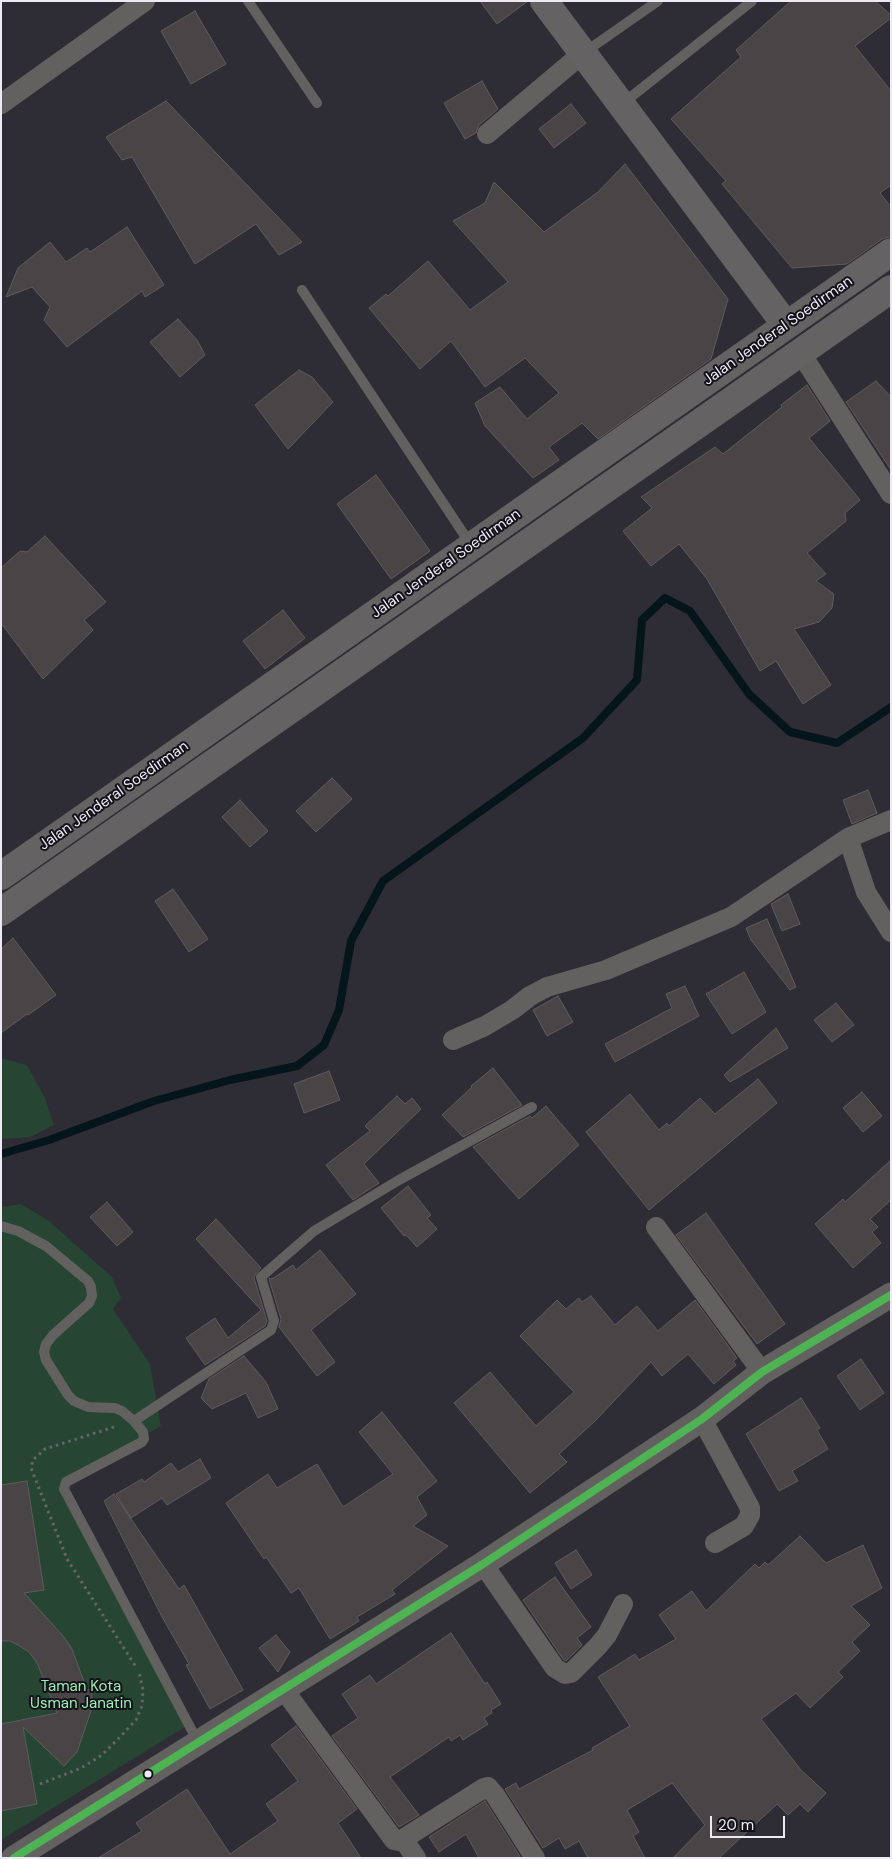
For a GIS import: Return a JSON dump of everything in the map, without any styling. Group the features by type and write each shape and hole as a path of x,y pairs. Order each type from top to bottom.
{"main road":[{"path":"544,1 786,325"},
{"name":"Jalan Jenderal Soedirman","path":"1,876 891,252"},
{"name":"Jalan Jenderal Soedirman","path":"1,912 891,289"}],"street":[{"path":"1,104 145,1"},
{"path":"487,134 583,53"},
{"path":"800,352 891,494"},
{"path":"452,1040 492,1022 530,996 547,987 606,970 731,917 848,838 891,820"},
{"path":"848,838 866,892 891,932"},
{"path":"656,1227 762,1372"},
{"path":"14,1858 483,1564 702,1419 762,1372 891,1295"},
{"path":"702,1419 750,1508 750,1515 744,1526 715,1543"},
{"path":"483,1564 555,1668 565,1674 571,1673 598,1646 624,1604"},
{"path":"284,1690 391,1838 396,1841 403,1839 488,1787 495,1794 536,1858"},
{"path":"403,1839 416,1858"}],"lane":[{"path":"248,1 316,103"},
{"path":"583,53 658,1"},
{"path":"621,104 752,1"},
{"path":"302,290 472,545"},
{"path":"134,1420 271,1330 274,1321 261,1277 314,1231 399,1180 532,1106"},
{"path":"1,1226 18,1231 46,1246 88,1281 91,1287 92,1296 89,1303 53,1335 46,1344 44,1352 46,1360 68,1395 74,1401 88,1407 116,1408 134,1420 144,1434 142,1442 66,1482 64,1489 198,1743"}],"path":[{"path":"40,1784 81,1768 102,1755 136,1720 142,1706 142,1690 140,1674 68,1559 31,1468 33,1460 45,1448 134,1420"}],"green space":[{"path":"1,1058 27,1065 45,1098 54,1125 30,1137 1,1139"},
{"name":"Taman Kota Usman Janatin","path":"21,1204 49,1221 112,1277 121,1298 113,1309 150,1364 161,1426 65,1482 185,1727 1,1840 1,1207"}],"building":[{"path":"480,1 528,1 497,24"},
{"path":"791,1 875,1 891,15 891,18 855,46 891,91 891,185 880,193 891,207 891,236 882,239 847,264 792,268 722,184 726,181 671,119 741,57 736,50"},
{"path":"195,11 226,64 191,84 161,31"},
{"path":"482,81 498,109 479,125 476,133 465,139 444,103"},
{"path":"166,101 302,242 279,255 256,224 195,264 132,157 122,160 106,137"},
{"path":"571,104 586,123 554,148 539,129"},
{"path":"625,164 728,299 711,359 598,439 582,423 549,447 559,460 533,478 485,426 475,403 500,387 527,419 559,393 525,358 485,387 451,341 420,369 369,308 386,294 388,296 428,261 470,310 508,282 453,221 485,203 494,182 544,232 598,192"},
{"path":"127,227 164,285 145,297 142,291 67,347 44,320 50,307 32,287 6,297 18,268 50,242 66,262 87,248 90,252"},
{"path":"178,319 197,340 205,355 180,377 150,342"},
{"path":"299,370 312,377 333,402 288,449 255,405"},
{"path":"876,381 891,397 891,470 846,402"},
{"path":"807,385 830,421 809,438 860,500 845,513 846,521 807,553 826,574 816,581 834,594 832,608 819,622 794,629 831,685 803,704 776,661 760,671 707,579 679,544 651,566 623,531 652,508 641,497 715,447 723,454"},
{"path":"376,475 430,551 391,579 337,504"},
{"path":"45,536 106,602 84,620 93,630 43,679 1,623 1,568 20,551 27,552"},
{"path":"283,610 305,638 265,669 243,641"},
{"path":"332,778 352,799 316,832 296,811"},
{"path":"868,790 877,813 852,824 843,800"},
{"path":"240,800 268,831 250,847 222,817"},
{"path":"173,889 208,939 189,952 155,901"},
{"path":"788,894 800,924 782,931 771,904"},
{"path":"767,919 796,987 790,990 751,940 746,928"},
{"path":"13,938 56,995 1,1033 1,949"},
{"path":"744,972 766,1012 732,1034 706,994"},
{"path":"685,986 699,1016 615,1062 605,1044 672,1008 666,994"},
{"path":"558,996 573,1022 547,1036 533,1010"},
{"path":"836,1003 854,1025 832,1042 814,1020"},
{"path":"776,1028 788,1048 730,1082 724,1075"},
{"path":"493,1068 522,1105 463,1137 442,1115 471,1086"},
{"path":"329,1071 340,1100 304,1113 294,1084"},
{"path":"758,1079 777,1103 649,1210 586,1132 630,1094 659,1130 667,1123 669,1126 700,1098 715,1114"},
{"path":"862,1092 882,1116 863,1132 843,1108"},
{"path":"397,1096 405,1104 412,1098 421,1109 364,1164 379,1183 353,1200 326,1165 370,1131 365,1126"},
{"path":"546,1106 579,1145 519,1199 473,1147 530,1116 532,1118"},
{"path":"891,1160 891,1200 870,1219 878,1227 872,1232 881,1243 853,1268 815,1224 843,1199 845,1202"},
{"path":"408,1186 431,1215 427,1218 437,1229 417,1247 406,1235 404,1236 381,1208"},
{"path":"107,1202 133,1232 117,1246 90,1217"},
{"path":"706,1213 785,1324 757,1344 676,1235"},
{"path":"216,1219 261,1268 254,1278 267,1321 265,1326 205,1365 186,1338 215,1318 228,1338 261,1310 196,1239"},
{"path":"320,1250 356,1294 311,1330 335,1362 317,1376 279,1327 281,1319 269,1279 272,1279 293,1265 296,1270"},
{"path":"591,1296 615,1325 637,1306 658,1331 695,1300 737,1358 733,1361 736,1365 714,1384 688,1354 662,1376 651,1362 595,1421 559,1454 567,1462 530,1493 454,1403 490,1372 536,1426 574,1392 520,1336 557,1300 566,1309 579,1298 582,1302"},
{"path":"244,1356 266,1382 278,1409 258,1418 246,1393 212,1409 201,1398 209,1379"},
{"path":"861,1359 884,1393 860,1410 837,1376"},
{"path":"801,1398 820,1428 817,1430 828,1449 792,1471 798,1481 779,1491 746,1434"},
{"path":"382,1412 437,1481 417,1497 427,1515 413,1526 448,1546 392,1590 395,1594 357,1617 359,1621 330,1639 299,1588 291,1593 266,1557 264,1559 226,1503 268,1474 277,1488 317,1464 343,1507 393,1474 359,1432"},
{"path":"200,1459 211,1478 167,1505 162,1498 131,1518 116,1494 142,1479 144,1482 171,1463 178,1472"},
{"path":"27,1481 44,1590 24,1593 64,1637 72,1649 87,1690 91,1689 93,1705 77,1752 64,1766 23,1727 37,1804 1,1811 1,1724 57,1713 37,1663 29,1652 10,1641 1,1641 1,1485"},
{"path":"114,1494 179,1589 184,1585 243,1690 210,1709 186,1665 189,1664 161,1615 104,1501"},
{"path":"800,1536 826,1563 863,1545 882,1588 851,1606 870,1625 852,1642 860,1651 838,1672 843,1677 810,1708 796,1693 761,1719 801,1770 826,1793 808,1812 800,1804 788,1815 777,1804 719,1858 673,1858 705,1825 672,1783 627,1810 639,1832 633,1836 645,1858 588,1858 579,1841 565,1849 559,1838 543,1848 505,1789 516,1783 519,1789 593,1750 592,1748 630,1726 598,1677 635,1654 639,1660 676,1639 659,1615 692,1591 706,1611 755,1564 759,1568 765,1562 768,1565"},
{"path":"576,1550 592,1575 571,1589 555,1563"},
{"path":"555,1577 591,1627 577,1638 582,1645 566,1661 523,1600"},
{"path":"451,1633 485,1684 487,1682 501,1704 491,1710 492,1713 484,1718 488,1724 463,1740 460,1735 451,1741 449,1737 390,1777 419,1815 399,1827 332,1736 358,1718 342,1694 370,1675 376,1684"},
{"path":"276,1635 290,1652 278,1672 259,1648"},
{"path":"296,1726 357,1809 338,1823 361,1858 98,1858 142,1831 136,1823 187,1789 230,1854 278,1821 266,1804 298,1781 271,1745"},
{"path":"485,1801 521,1858 479,1858 466,1834 439,1852 429,1837"}],"waterway":[{"path":"1,1154 49,1140 154,1101 230,1080 297,1066 324,1045 339,1010 351,941 383,881 583,738 637,680 642,620 665,598 690,611 749,694 790,732 837,743 891,707"}],"transit line":[{"path":"14,1858 483,1564 702,1419 762,1372 891,1295"}]}
